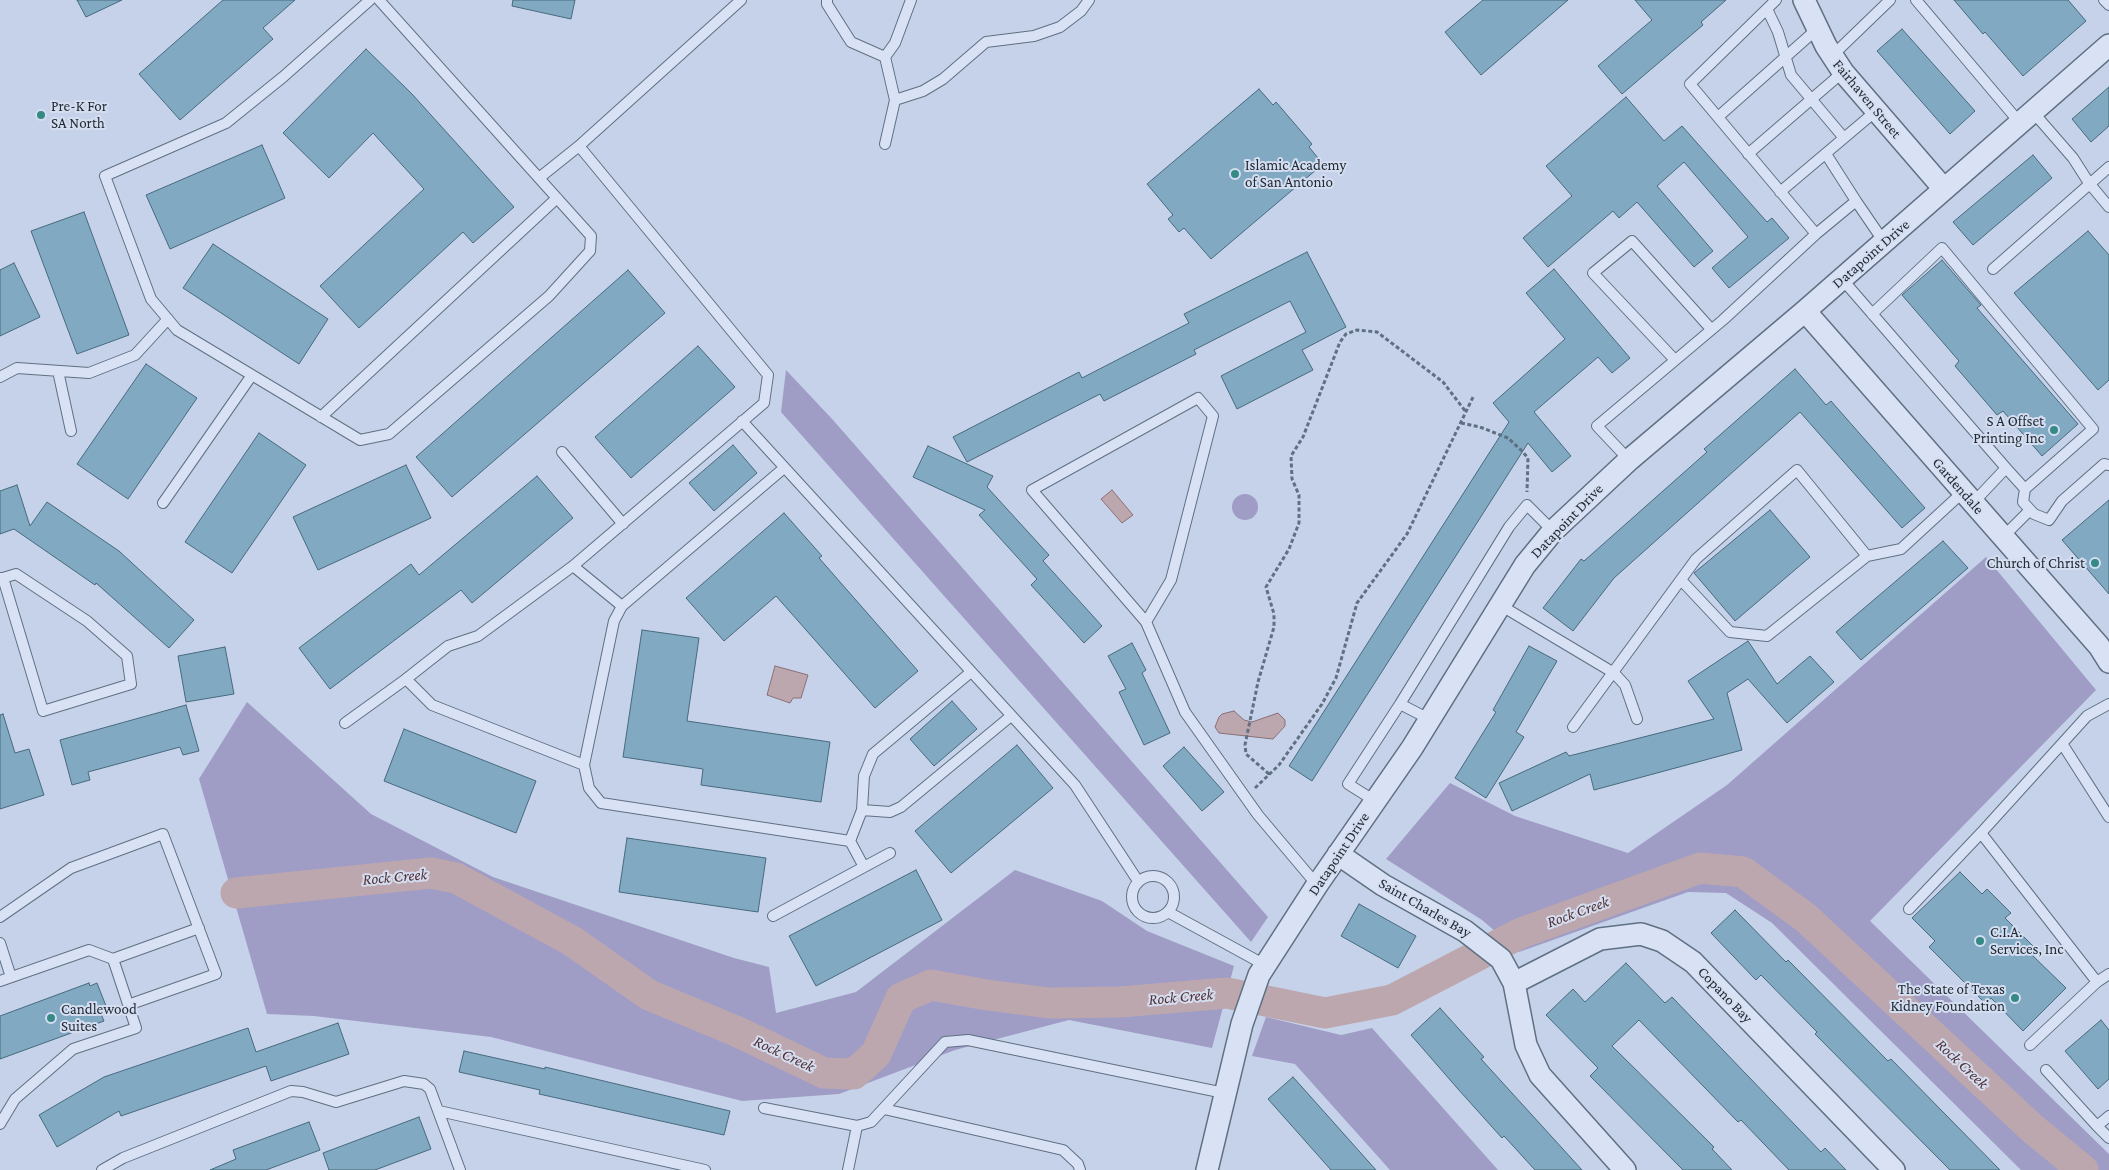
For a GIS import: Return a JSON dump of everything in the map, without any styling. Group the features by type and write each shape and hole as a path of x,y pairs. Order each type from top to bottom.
{"street":[{"name":"Fairhaven Street","path":"1804,0 1817,29 1838,64 1944,189"},
{"name":"Datapoint Drive","path":"1207,1170 1242,1024 1262,970 1317,885 1412,748 1428,719 1525,565 1553,530 1629,460 1805,311 2109,45"},
{"name":"Gardendale","path":"1805,311 2099,646 2109,662"},
{"name":"Saint Charles Bay","path":"1338,854 1383,885 1465,931 1501,959 1514,983 1526,1045 1540,1075 1625,1170"},
{"name":"Copano Bay","path":"1514,983 1600,939 1641,934 1662,941 1692,962 1894,1170"}],"lane":[{"path":"370,0 283,77 226,123 105,176 151,299 177,330 360,440 389,434 549,296 590,251 591,236 379,0"},
{"path":"539,178 579,146 742,0"},
{"path":"827,0 827,4 851,42 885,57"},
{"path":"885,144 895,100 885,57 895,43 910,0"},
{"path":"895,100 923,91 943,79 986,42 1034,36 1060,27 1081,11 1088,0"},
{"path":"1776,0 1690,84 1816,234"},
{"path":"1748,154 1811,99 1890,0"},
{"path":"1916,0 2026,117 2073,158 2089,183 2109,207"},
{"path":"1766,9 1778,32 1791,75 1844,138"},
{"path":"1718,118 1817,29"},
{"path":"1780,192 1876,111"},
{"path":"345,723 448,646 478,636 573,566 764,403 768,375 579,146"},
{"path":"1826,154 1884,242"},
{"path":"1993,269 2109,167"},
{"path":"321,417 557,198"},
{"path":"1629,460 1597,426 1711,329 1816,234 1856,201"},
{"path":"1674,360 1593,273 1632,241 1711,329"},
{"path":"1872,314 1942,248 2093,429 2025,489 2023,502 2034,514 2049,520 2062,501 2104,464 2109,465"},
{"path":"1842,279 2025,489"},
{"path":"0,377 17,368 89,373 135,355 168,319"},
{"path":"58,371 71,431"},
{"path":"162,503 252,375"},
{"path":"1146,622 1171,580 1213,416 1198,398 1032,490 1146,622 1185,712 1245,797 1317,885"},
{"path":"742,422 1075,785 1138,881"},
{"path":"562,452 622,524"},
{"path":"784,468 622,606 614,621 584,765 589,788 601,803 850,841"},
{"path":"1681,580 1730,632 1767,636 1867,556 1901,549 1929,523 1968,497 2006,468"},
{"path":"1574,727 1696,559 1797,470 1867,556"},
{"path":"1375,801 1348,784 1400,704 1509,526 1527,505 1553,530"},
{"path":"2002,536 2030,510"},
{"path":"573,566 622,606"},
{"path":"16,574 87,621 127,656 131,684 42,711 2,578 16,574"},
{"path":"1500,605 1614,673 1625,685 1637,719"},
{"path":"864,867 850,841 862,810 864,776 873,754 971,672"},
{"path":"406,679 432,705 584,765"},
{"path":"1400,704 1428,719"},
{"path":"1909,909 2088,716 2109,704"},
{"path":"862,810 890,812 901,807 1011,716"},
{"path":"2063,744 2109,817"},
{"path":"1981,833 2097,982"},
{"path":"0,918 71,868 163,834 216,974 128,1005"},
{"path":"773,916 890,853"},
{"path":"1159,876 1171,884 1174,899 1168,912 1154,918 1140,914 1135,909 1131,895 1138,881 1144,877 1159,876"},
{"path":"1168,912 1262,970"},
{"path":"0,981 89,950 113,959 199,928"},
{"path":"0,943 11,977"},
{"path":"0,1124 15,1099 73,1049 136,1028 113,959"},
{"path":"2030,1045 2097,982 2109,974"},
{"path":"764,1108 856,1126 871,1122 945,1042 968,1040 1224,1093"},
{"path":"2046,1070 2109,1138"},
{"path":"102,1170 123,1158 291,1092 303,1092 336,1102 404,1081 415,1082 430,1089 460,1170"},
{"path":"884,1109 1063,1150 1078,1164 1080,1170"},
{"path":"439,1111 705,1170"},
{"path":"2097,1126 2109,1116"},
{"path":"848,1170 856,1126"}],"path":[{"path":"1269,774 1246,754 1246,739 1250,718 1274,627 1274,614 1266,587 1288,550 1299,523 1299,495 1292,479 1291,456 1306,430 1340,342 1346,334 1357,330 1377,332 1443,382 1466,412"},
{"path":"1245,797 1278,765 1322,704 1336,678 1356,603 1407,534 1474,395"},
{"path":"1461,423 1480,427 1508,438 1522,450 1528,458 1527,505"}],"shaded area":[{"path":"786,370 833,420 1268,917 1251,942 781,412"},
{"path":"1112,490 1133,515 1122,523 1101,499"},
{"path":"1245,494 1254,498 1258,507 1254,516 1245,520 1236,516 1232,507 1236,498"},
{"path":"1986,557 2096,690 1870,921 2109,1154 2109,1170 2021,1170 1772,923 1726,893 1688,892 1519,952 1482,920 1386,859 1450,783 1515,816 1628,853 1727,785"},
{"path":"775,666 808,675 801,698 793,698 790,703 767,695"},
{"path":"247,702 371,814 493,877 734,958 769,967 776,1013 856,992 1015,870 1102,901 1147,931 1234,966 1212,1048 1069,1020 955,1050 839,1094 742,1101 491,1037 314,1016 267,1014 199,779"},
{"path":"1234,711 1244,720 1252,722 1278,713 1285,720 1285,726 1273,739 1219,733 1215,727 1219,717 1222,714"},
{"path":"1266,1017 1341,1035 1372,1028 1498,1170 1390,1170 1295,1064 1252,1056"}],"building":[{"path":"77,0 122,0 86,17"},
{"path":"223,0 295,0 263,28 273,39 180,120 139,74"},
{"path":"513,0 575,0 571,19 512,6"},
{"path":"1483,0 1568,0 1481,75 1445,32"},
{"path":"1635,0 1726,0 1701,22 1703,25 1622,94 1598,66 1652,20"},
{"path":"1954,0 2068,0 2086,21 2023,76"},
{"path":"1902,29 1975,111 1950,134 1877,51"},
{"path":"366,49 412,94 514,207 473,243 463,232 359,328 320,286 424,189 373,133 329,178 283,133"},
{"path":"2109,87 2109,126 2091,142 2072,119"},
{"name":"Islamic Academy of San Antonio","path":"1259,89 1273,105 1276,102 1312,144 1309,147 1323,164 1211,259 1184,228 1179,232 1168,219 1173,215 1147,184"},
{"path":"1626,97 1664,141 1682,126 1767,222 1772,218 1789,238 1729,288 1712,268 1748,237 1684,162 1657,186 1713,251 1694,267 1637,202 1619,218 1613,211 1548,267 1523,238 1572,196 1546,166"},
{"path":"262,145 285,198 170,249 146,195"},
{"path":"2033,155 2052,178 1973,245 1953,222"},
{"path":"84,212 129,335 77,354 31,231"},
{"path":"2088,231 2109,255 2109,380 2098,390 2014,293"},
{"path":"213,244 328,319 299,364 183,288"},
{"path":"1307,252 1346,327 1302,350 1313,370 1237,409 1221,376 1306,332 1290,301 1194,350 1196,354 1104,401 1100,394 967,462 953,437 1079,372 1082,378 1189,323 1184,314"},
{"path":"1942,260 1981,305 1977,308 2078,424 2042,456 2003,411 1997,415 1955,366 1959,361 1902,295"},
{"path":"14,263 40,317 0,336 0,270"},
{"path":"1554,269 1630,358 1612,373 1598,357 1534,412 1571,456 1552,472 1528,443 1312,781 1289,766 1509,422 1493,403 1565,339 1526,293"},
{"path":"628,270 665,313 452,497 416,457"},
{"path":"698,346 735,387 631,478 595,437"},
{"path":"146,364 197,398 128,499 77,464"},
{"path":"1795,369 1826,405 1831,401 1925,508 1902,528 1800,412 1614,578 1573,631 1543,608 1581,559 1584,561 1707,452 1704,449"},
{"path":"259,433 306,465 232,573 185,542"},
{"path":"733,445 757,473 714,511 689,483"},
{"path":"928,446 993,476 987,487 1049,555 1043,561 1102,626 1084,643 1031,585 1037,579 979,515 985,510 913,477"},
{"path":"406,465 431,518 318,570 293,517"},
{"path":"537,476 573,518 472,603 461,590 330,689 299,648 411,564 419,575"},
{"path":"17,485 30,526 47,502 119,551 194,620 169,648 96,583 95,585 14,529 0,534 0,491"},
{"name":"Church of Christ","path":"2109,500 2109,594 2062,540"},
{"path":"1770,510 1810,557 1735,621 1694,573"},
{"path":"784,513 822,556 819,558 918,671 875,708 776,596 724,641 686,598"},
{"path":"1943,541 1968,568 1861,660 1836,632"},
{"path":"642,630 699,638 687,721 830,742 821,802 701,785 703,769 623,757"},
{"path":"1748,641 1777,684 1810,656 1834,682 1787,723 1748,679 1727,693 1742,750 1594,790 1590,774 1512,811 1499,783 1566,752 1569,756 1714,719 1688,681"},
{"path":"1132,643 1146,670 1142,673 1170,733 1144,745 1119,692 1126,689 1108,656"},
{"path":"1529,646 1557,661 1516,732 1524,737 1486,798 1455,778 1496,712 1493,710"},
{"path":"225,647 234,694 186,702 178,656"},
{"path":"952,701 977,729 934,766 910,739"},
{"path":"186,705 199,751 183,755 180,747 88,772 90,780 72,785 60,740"},
{"path":"3,714 15,753 29,749 44,795 0,809 0,715"},
{"path":"404,729 536,781 516,833 384,781"},
{"path":"1017,745 1053,788 951,873 915,831"},
{"path":"1184,747 1224,792 1202,811 1163,766"},
{"path":"627,838 766,858 758,912 619,892"},
{"path":"916,870 942,920 816,986 789,936"},
{"path":"1960,872 1982,894 1987,889 2011,913 2005,918 2038,951 2033,956 2066,988 2023,1031 1991,998 1986,1004 1929,947 1935,941 1912,918"},
{"path":"1359,904 1416,936 1398,968 1341,936"},
{"path":"1735,910 1786,962 1788,960 1888,1061 1891,1059 2000,1170 1950,1170 1815,1034 1817,1032 1761,975 1756,980 1711,933"},
{"path":"1626,963 1665,1003 1672,997 1821,1152 1825,1148 1846,1170 1789,1170 1741,1120 1738,1122 1639,1020 1612,1046 1714,1147 1712,1149 1732,1170 1683,1170 1590,1076 1598,1068 1546,1015 1573,989 1585,1002"},
{"name":"Candlewood Suites","path":"89,983 90,986 97,983 106,1006 99,1009 104,1021 0,1059 0,1016"},
{"path":"1440,1008 1484,1057 1481,1059 1582,1170 1535,1170 1504,1136 1502,1138 1458,1089 1411,1035"},
{"path":"2101,1020 2109,1030 2109,1079 2098,1089 2065,1051"},
{"path":"338,1023 349,1054 271,1081 266,1066 121,1116 119,1111 57,1147 39,1115 104,1077 248,1028 256,1052"},
{"path":"464,1051 545,1069 545,1067 730,1111 724,1135 539,1094 540,1090 459,1072"},
{"path":"1293,1077 1376,1170 1331,1170 1268,1099"},
{"path":"419,1117 431,1149 375,1170 329,1170 323,1153"},
{"path":"309,1122 320,1150 266,1170 210,1170 236,1159 233,1150"}],"waterway":[{"name":"Rock Creek","path":"236,893 431,873 456,878 572,941 649,995 738,1032 824,1073 854,1074 876,1054 901,998 931,985 1049,1003 1120,1002 1227,993 1325,1013 1392,1000 1521,933 1700,868 1743,872 1806,918 2033,1129 2083,1170"}],"place":[{"name":"Pre-K For SA North","path":"41,115"},
{"name":"Islamic Academy of San Antonio","path":"1235,174"},
{"name":"S A Offset Printing Inc","path":"2054,430"},
{"name":"Church of Christ","path":"2095,563"},
{"name":"C.I.A. Services, Inc","path":"1980,941"},
{"name":"The State of Texas Kidney Foundation","path":"2015,998"},
{"name":"Candlewood Suites","path":"51,1018"}]}
